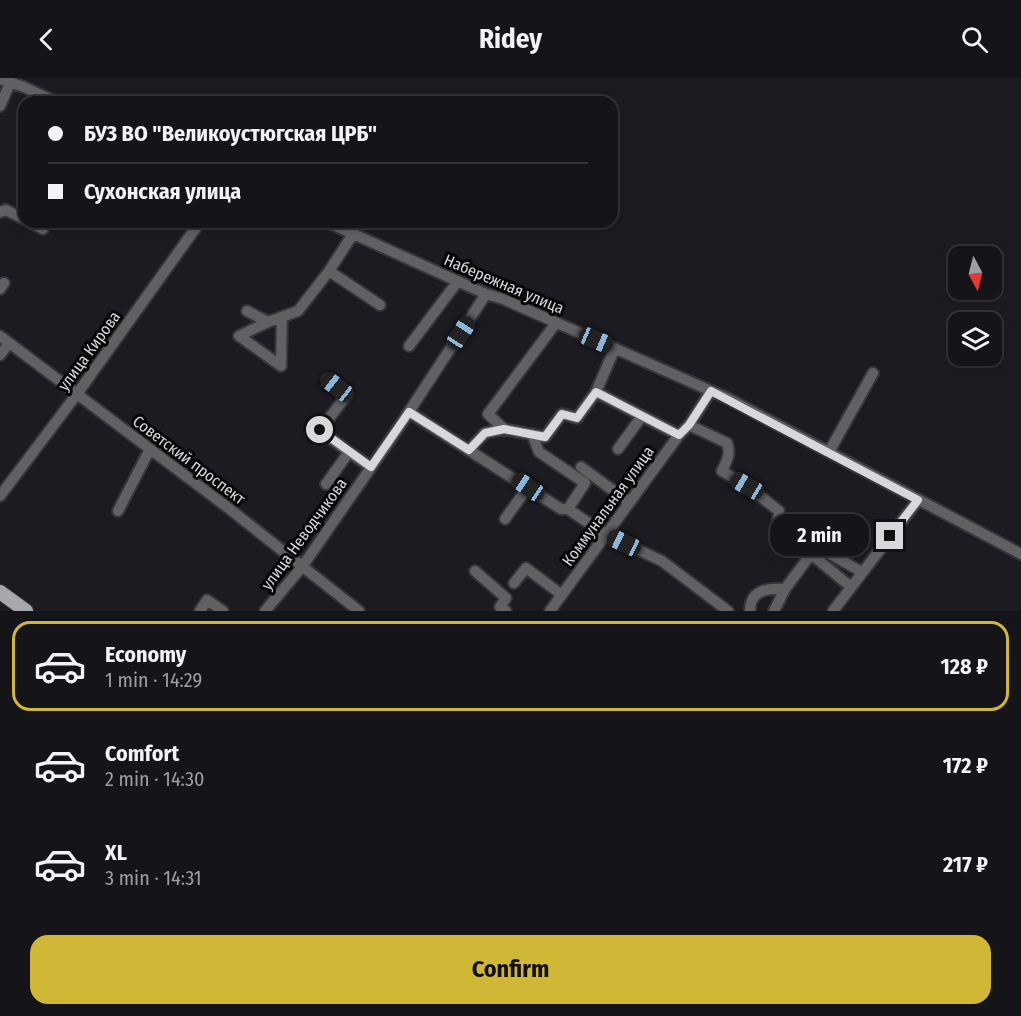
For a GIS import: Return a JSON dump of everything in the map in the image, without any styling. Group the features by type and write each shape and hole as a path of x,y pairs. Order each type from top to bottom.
{"main road":[{"path":"0,592 26,611"}],"street":[{"path":"0,106 5,81 43,96"},
{"path":"0,212 6,210 18,216"},
{"name":"улица Кирова","path":"0,496 77,394 196,228"},
{"name":"Набережная улица","path":"340,228 711,391 1021,554"},
{"path":"282,317 282,366 239,336 268,322 298,311 329,271 353,234"},
{"path":"329,271 380,305"},
{"path":"409,346 458,280"},
{"name":"улица Неводчикова","path":"265,611 302,567 409,412 486,294"},
{"path":"247,311 268,322"},
{"path":"504,429 488,414 556,322"},
{"name":"Советский проспект","path":"0,336 359,611"},
{"path":"0,355 9,343"},
{"path":"469,450 485,433 504,429 545,437 562,414 577,418 596,392 615,348"},
{"path":"829,452 873,373"},
{"path":"327,379 347,395 320,430 371,467"},
{"name":"Коммунальная улица","path":"550,611 605,534 679,435 689,425 711,391"},
{"path":"596,392 679,435"},
{"path":"409,412 561,509 568,509 605,534 662,561 728,611"},
{"path":"618,449 642,416"},
{"path":"689,425 726,443 730,450 722,471 747,486 779,511 777,530 851,587"},
{"path":"532,434 539,452 585,483 568,509"},
{"path":"118,511 150,449"},
{"path":"326,484 349,452"},
{"path":"581,466 629,502"},
{"path":"505,519 528,487"},
{"path":"833,611 918,500"},
{"path":"806,526 800,537 862,572"},
{"path":"774,611 784,589 811,554"},
{"path":"514,583 526,568 562,595"},
{"path":"475,571 506,598 500,607 506,611"},
{"path":"750,611 750,602 754,595 772,588 784,589"},
{"path":"200,611 207,600 223,611"}],"route":[{"path":"320,430 371,467 409,412 469,450 485,433 504,429 545,437 562,414 577,418 596,392 679,435 689,425 711,391 918,500 890,536"}]}
